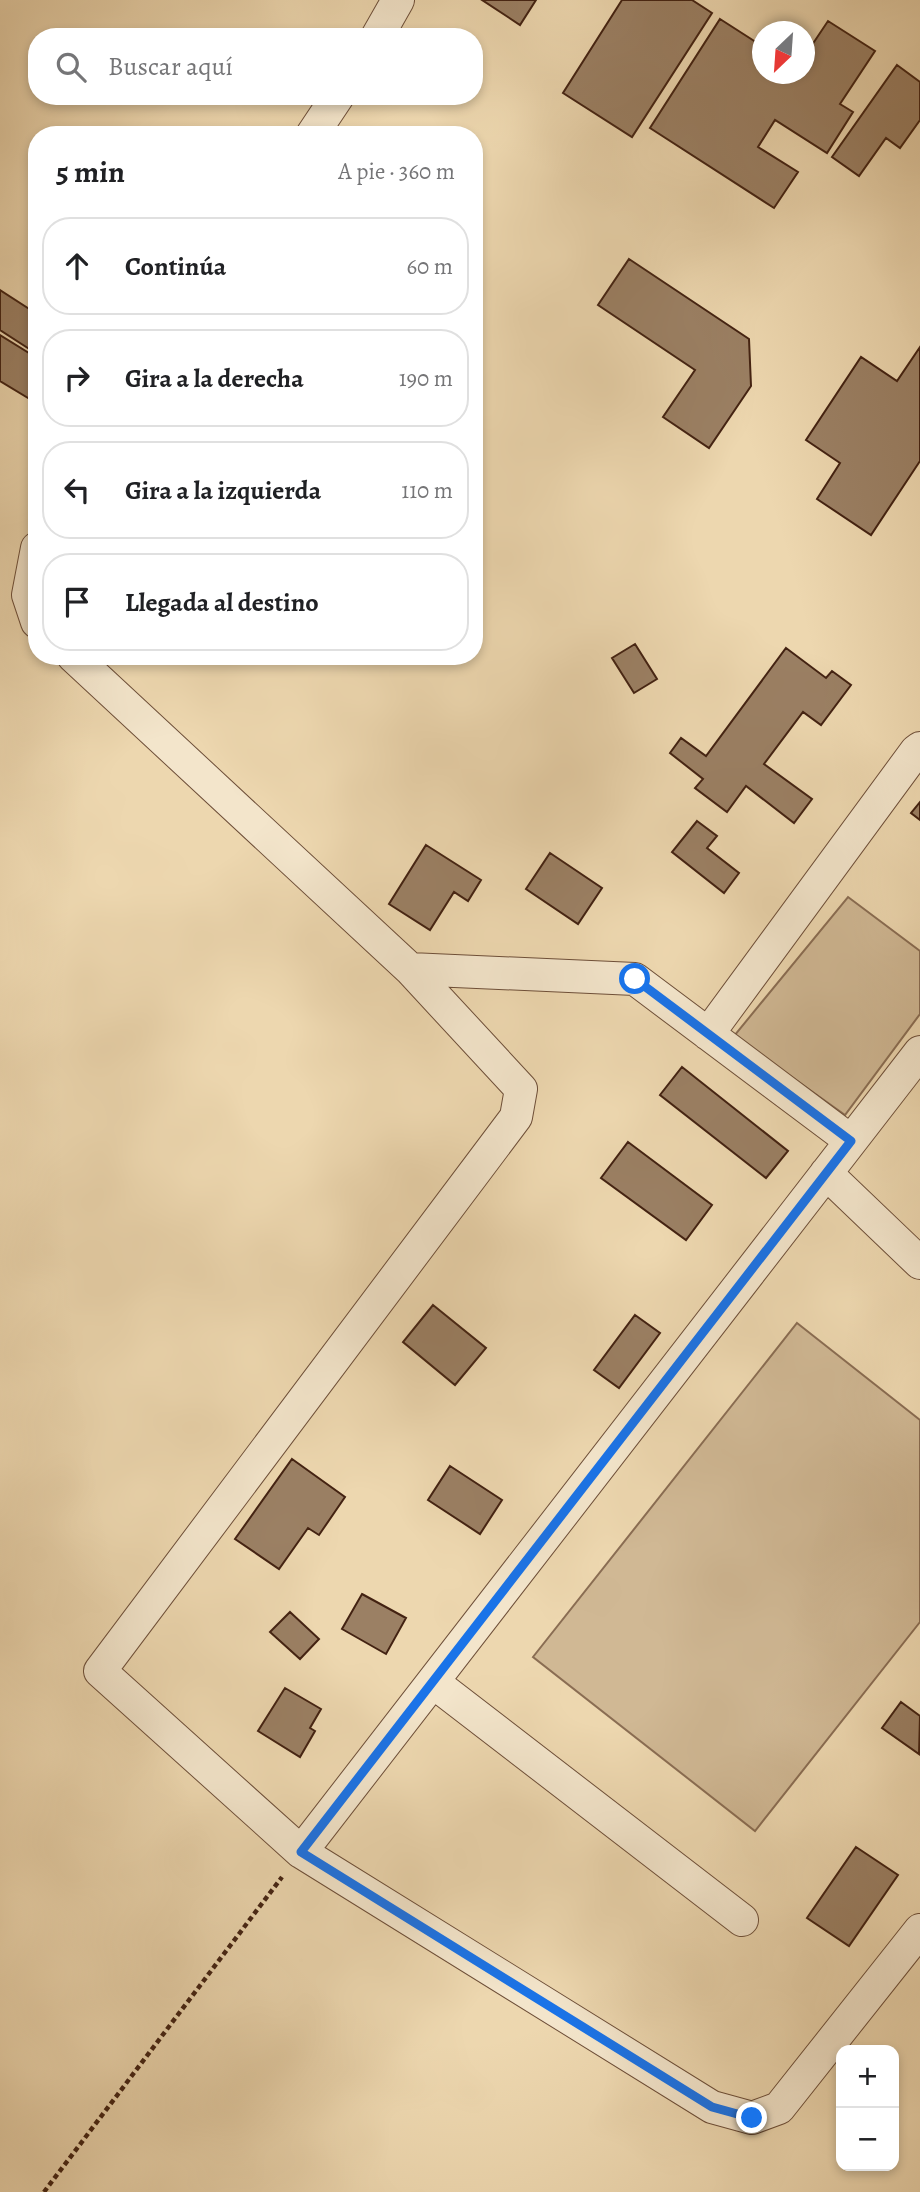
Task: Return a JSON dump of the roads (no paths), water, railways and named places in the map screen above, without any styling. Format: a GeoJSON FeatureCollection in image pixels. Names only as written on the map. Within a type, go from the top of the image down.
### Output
{"type":"FeatureCollection","features":[{"type":"Feature","properties":{"kind":"street"},"geometry":{"type":"LineString","coordinates":[[382,28],[398,0]]}},
{"type":"Feature","properties":{"kind":"street"},"geometry":{"type":"LineString","coordinates":[[318,126],[332,105]]}},
{"type":"Feature","properties":{"kind":"street"},"geometry":{"type":"LineString","coordinates":[[83,665],[410,968],[521,1089],[516,1117],[100,1671],[301,1852],[712,2107],[752,2118],[779,2108],[920,1930]]}},
{"type":"Feature","properties":{"kind":"street"},"geometry":{"type":"LineString","coordinates":[[708,1034],[920,748]]}},
{"type":"Feature","properties":{"kind":"street"},"geometry":{"type":"LineString","coordinates":[[410,968],[635,979],[851,1141]]}},
{"type":"Feature","properties":{"kind":"street"},"geometry":{"type":"LineString","coordinates":[[301,1852],[920,1052]]}},
{"type":"Feature","properties":{"kind":"street"},"geometry":{"type":"LineString","coordinates":[[826,1173],[920,1263]]}},
{"type":"Feature","properties":{"kind":"street"},"geometry":{"type":"LineString","coordinates":[[433,1682],[742,1920]]}}]}
